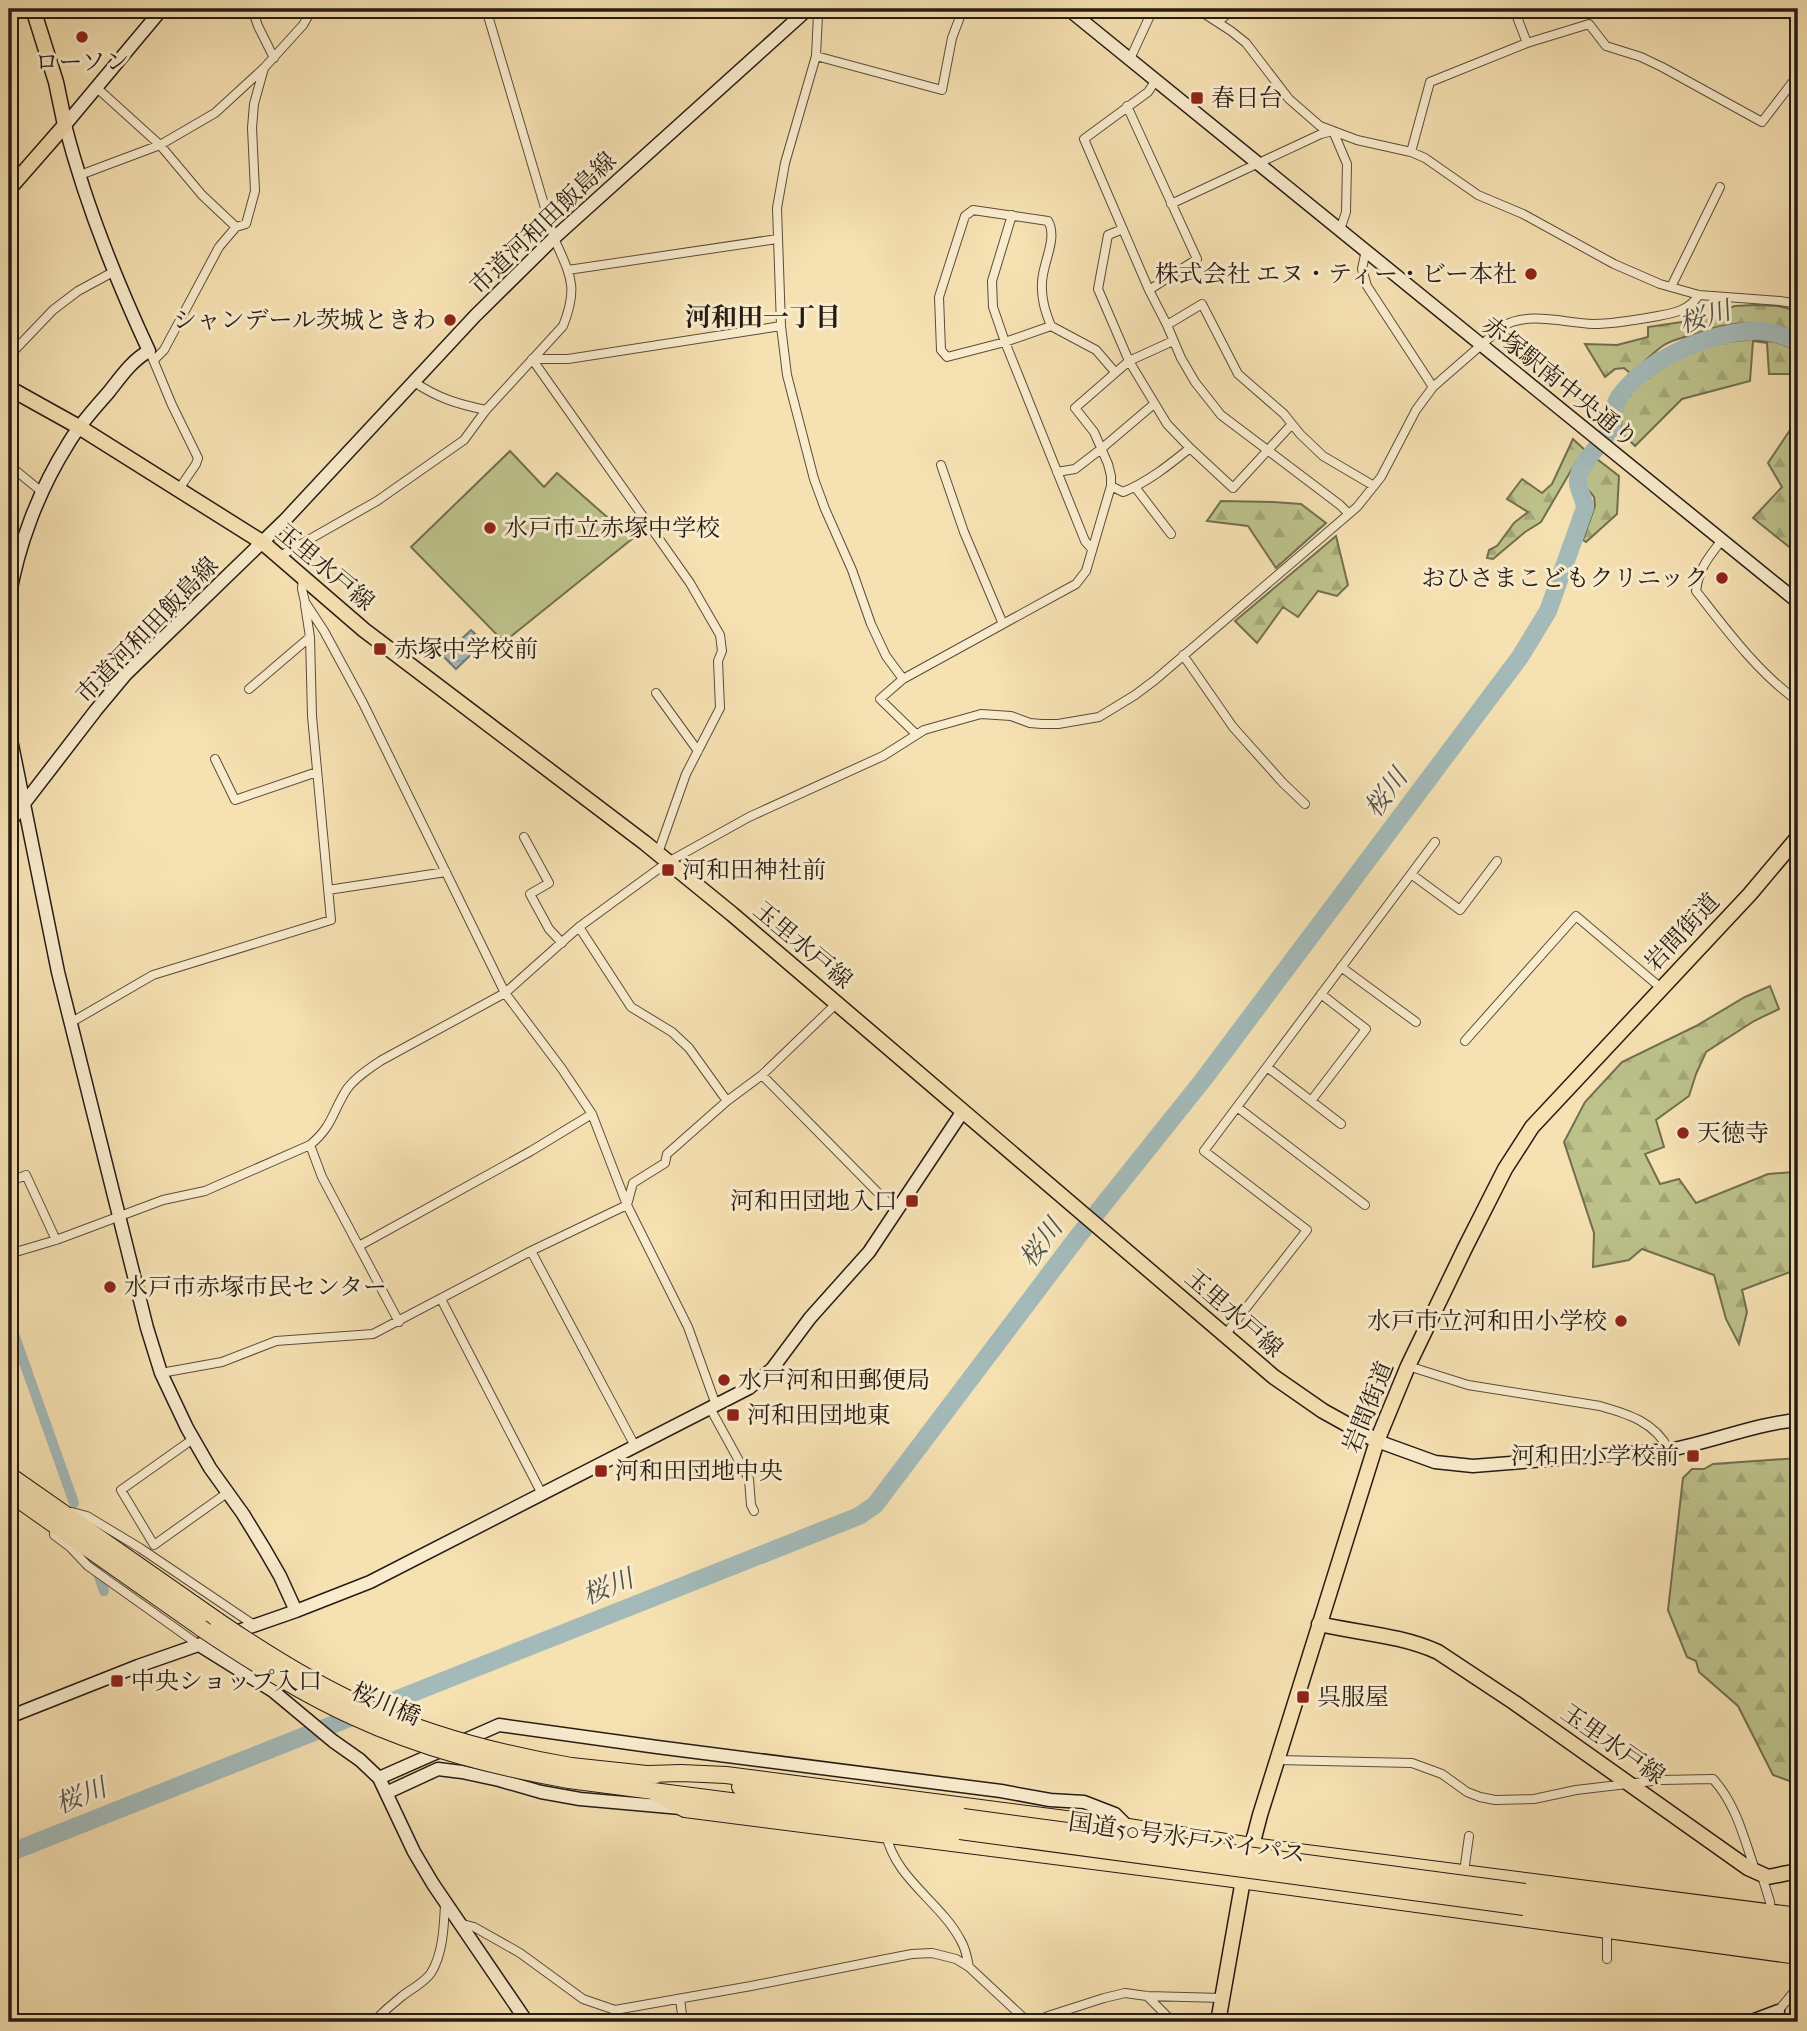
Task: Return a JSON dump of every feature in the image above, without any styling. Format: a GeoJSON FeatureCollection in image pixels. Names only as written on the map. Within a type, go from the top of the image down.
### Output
{"type":"FeatureCollection","features":[{"type":"Feature","properties":{"kind":"highway"},"geometry":{"type":"LineString","coordinates":[[9,1475],[200,1637]]}},
{"type":"Feature","properties":{"kind":"highway"},"geometry":{"type":"LineString","coordinates":[[9,1493],[60,1520]]}},
{"type":"Feature","properties":{"kind":"highway","name":"桜川橋"},"geometry":{"type":"LineString","coordinates":[[60,1520],[316,1682],[388,1716],[570,1773]]}},
{"type":"Feature","properties":{"kind":"highway","name":"桜川橋"},"geometry":{"type":"LineString","coordinates":[[200,1637],[319,1700],[383,1730],[485,1764],[570,1773]]}},
{"type":"Feature","properties":{"kind":"highway","name":"国道50号水戸バイパス"},"geometry":{"type":"LineString","coordinates":[[570,1773],[1524,1899],[1798,1929]]}},
{"type":"Feature","properties":{"kind":"highway"},"geometry":{"type":"LineString","coordinates":[[650,1782],[681,1773],[726,1774],[1252,1846],[1798,1916]]}},
{"type":"Feature","properties":{"kind":"highway"},"geometry":{"type":"LineString","coordinates":[[650,1782],[685,1808],[1243,1880],[1797,1956]]}},
{"type":"Feature","properties":{"kind":"highway","name":"国道50号水戸バイパス"},"geometry":{"type":"LineString","coordinates":[[1524,1899],[1797,1956]]}},
{"type":"Feature","properties":{"kind":"main road"},"geometry":{"type":"LineString","coordinates":[[9,189],[65,125],[56,82],[33,9]]}},
{"type":"Feature","properties":{"kind":"main road","name":"玉里水戸線"},"geometry":{"type":"LineString","coordinates":[[9,388],[79,427],[262,542],[364,630],[663,858],[1295,1393],[1377,1441]]}},
{"type":"Feature","properties":{"kind":"main road","name":"岩間街道"},"geometry":{"type":"LineString","coordinates":[[1218,2022],[1243,1880],[1276,1760],[1377,1441],[1408,1366],[1505,1170],[1522,1142],[1558,1098],[1749,894],[1798,837]]}},
{"type":"Feature","properties":{"kind":"main road","name":"玉里水戸線"},"geometry":{"type":"LineString","coordinates":[[1319,1624],[1404,1641],[1438,1652],[1759,1874]]}},
{"type":"Feature","properties":{"kind":"main road"},"geometry":{"type":"LineString","coordinates":[[1759,1874],[1774,1877],[1798,1871]]}},
{"type":"Feature","properties":{"kind":"street"},"geometry":{"type":"LineString","coordinates":[[162,9],[65,125],[113,272],[198,458],[178,489]]}},
{"type":"Feature","properties":{"kind":"street"},"geometry":{"type":"LineString","coordinates":[[252,9],[274,58]]}},
{"type":"Feature","properties":{"kind":"street"},"geometry":{"type":"LineString","coordinates":[[80,176],[160,145],[215,113],[274,58],[303,25],[312,9]]}},
{"type":"Feature","properties":{"kind":"street"},"geometry":{"type":"LineString","coordinates":[[280,556],[377,501],[464,440],[486,410],[563,326],[572,297],[572,285],[554,238],[486,9]]}},
{"type":"Feature","properties":{"kind":"street"},"geometry":{"type":"LineString","coordinates":[[811,9],[818,15],[816,56],[784,167],[777,208],[781,326],[787,375],[814,479],[871,624],[886,656],[903,679]]}},
{"type":"Feature","properties":{"kind":"street","name":"市道河和田飯島線"},"geometry":{"type":"LineString","coordinates":[[9,823],[126,674],[262,542],[475,316],[554,238],[811,9]]}},
{"type":"Feature","properties":{"kind":"street"},"geometry":{"type":"LineString","coordinates":[[816,56],[942,90],[952,38],[963,9]]}},
{"type":"Feature","properties":{"kind":"street","name":"赤塚駅南中央通り"},"geometry":{"type":"LineString","coordinates":[[1068,9],[1798,602]]}},
{"type":"Feature","properties":{"kind":"street"},"geometry":{"type":"LineString","coordinates":[[1130,59],[1153,9]]}},
{"type":"Feature","properties":{"kind":"street"},"geometry":{"type":"LineString","coordinates":[[1197,9],[1246,43],[1275,83],[1320,126],[1357,140],[1425,158],[1478,195],[1549,227],[1614,264],[1660,284],[1699,295],[1798,304]]}},
{"type":"Feature","properties":{"kind":"street"},"geometry":{"type":"LineString","coordinates":[[1218,22],[1233,9]]}},
{"type":"Feature","properties":{"kind":"street"},"geometry":{"type":"LineString","coordinates":[[1514,9],[1527,43]]}},
{"type":"Feature","properties":{"kind":"street"},"geometry":{"type":"LineString","coordinates":[[1410,152],[1430,82],[1527,43],[1589,24],[1606,46],[1662,67],[1762,122],[1798,75]]}},
{"type":"Feature","properties":{"kind":"street"},"geometry":{"type":"LineString","coordinates":[[9,599],[24,542],[42,492],[68,443],[135,361],[164,350],[219,247],[236,227],[246,225],[255,191],[252,128],[254,104],[264,68]]}},
{"type":"Feature","properties":{"kind":"street"},"geometry":{"type":"LineString","coordinates":[[1157,80],[1148,92],[1084,139],[1149,290],[1173,341],[1208,401],[1221,415],[1349,514]]}},
{"type":"Feature","properties":{"kind":"street"},"geometry":{"type":"LineString","coordinates":[[97,88],[160,145],[202,195],[236,227]]}},
{"type":"Feature","properties":{"kind":"street"},"geometry":{"type":"LineString","coordinates":[[1127,106],[1197,259],[1149,290]]}},
{"type":"Feature","properties":{"kind":"street"},"geometry":{"type":"LineString","coordinates":[[1171,204],[1321,134],[1333,131]]}},
{"type":"Feature","properties":{"kind":"street"},"geometry":{"type":"LineString","coordinates":[[1333,131],[1348,164],[1346,212],[1340,230]]}},
{"type":"Feature","properties":{"kind":"street"},"geometry":{"type":"LineString","coordinates":[[1671,287],[1720,187]]}},
{"type":"Feature","properties":{"kind":"street"},"geometry":{"type":"LineString","coordinates":[[1051,326],[1005,342],[947,357],[941,350],[939,297],[965,216],[973,210],[1048,220],[1053,229],[1042,280],[1042,302],[1051,326],[1096,349],[1115,372]]}},
{"type":"Feature","properties":{"kind":"street"},"geometry":{"type":"LineString","coordinates":[[1012,215],[992,281],[993,307],[1085,541],[1092,549]]}},
{"type":"Feature","properties":{"kind":"street"},"geometry":{"type":"LineString","coordinates":[[1123,229],[1108,235],[1098,289],[1129,361],[1167,424],[1233,488],[1292,424]]}},
{"type":"Feature","properties":{"kind":"street"},"geometry":{"type":"LineString","coordinates":[[568,270],[777,239]]}},
{"type":"Feature","properties":{"kind":"street"},"geometry":{"type":"LineString","coordinates":[[1366,250],[1362,269],[1367,286],[1433,387]]}},
{"type":"Feature","properties":{"kind":"street"},"geometry":{"type":"LineString","coordinates":[[9,356],[53,310],[78,291],[113,272]]}},
{"type":"Feature","properties":{"kind":"street"},"geometry":{"type":"LineString","coordinates":[[9,1254],[56,1240],[163,1200],[205,1191],[310,1145],[323,1135],[349,1086],[365,1072],[505,993],[579,927],[663,858],[883,756],[916,734],[943,723],[981,714],[1011,716],[1042,724],[1099,717],[1135,695],[1349,514],[1381,477],[1416,410],[1433,387],[1503,326],[1518,319],[1529,318],[1595,324],[1622,323],[1686,309],[1699,295]]}},
{"type":"Feature","properties":{"kind":"street"},"geometry":{"type":"LineString","coordinates":[[1167,325],[1202,304],[1238,374],[1284,414],[1323,456],[1374,486]]}},
{"type":"Feature","properties":{"kind":"street"},"geometry":{"type":"LineString","coordinates":[[532,359],[568,359],[781,326]]}},
{"type":"Feature","properties":{"kind":"street"},"geometry":{"type":"LineString","coordinates":[[916,734],[880,699],[903,679],[1076,584],[1086,571],[1111,486],[1111,476],[1094,432],[1074,408],[1129,361],[1173,341]]}},
{"type":"Feature","properties":{"kind":"street"},"geometry":{"type":"LineString","coordinates":[[532,359],[690,583],[720,635],[720,708],[687,774],[663,858]]}},
{"type":"Feature","properties":{"kind":"street"},"geometry":{"type":"LineString","coordinates":[[414,382],[434,395],[456,404],[486,410]]}},
{"type":"Feature","properties":{"kind":"street"},"geometry":{"type":"LineString","coordinates":[[1057,472],[1075,468],[1154,404]]}},
{"type":"Feature","properties":{"kind":"street"},"geometry":{"type":"LineString","coordinates":[[1111,486],[1123,492],[1135,487],[1161,471],[1189,448]]}},
{"type":"Feature","properties":{"kind":"street"},"geometry":{"type":"LineString","coordinates":[[9,465],[42,492]]}},
{"type":"Feature","properties":{"kind":"street"},"geometry":{"type":"LineString","coordinates":[[941,465],[964,532],[1003,624]]}},
{"type":"Feature","properties":{"kind":"street"},"geometry":{"type":"LineString","coordinates":[[1135,487],[1171,534]]}},
{"type":"Feature","properties":{"kind":"street"},"geometry":{"type":"LineString","coordinates":[[1722,540],[1704,563],[1698,575],[1696,591],[1764,672],[1798,701]]}},
{"type":"Feature","properties":{"kind":"street"},"geometry":{"type":"LineString","coordinates":[[70,1023],[153,975],[331,920],[312,716],[310,637],[302,589],[303,576]]}},
{"type":"Feature","properties":{"kind":"street"},"geometry":{"type":"LineString","coordinates":[[304,602],[324,631],[363,703],[505,993],[592,1114],[627,1205],[688,1327],[713,1406],[749,1479],[754,1511]]}},
{"type":"Feature","properties":{"kind":"street"},"geometry":{"type":"LineString","coordinates":[[249,689],[310,637]]}},
{"type":"Feature","properties":{"kind":"street"},"geometry":{"type":"LineString","coordinates":[[1183,655],[1233,727],[1305,804]]}},
{"type":"Feature","properties":{"kind":"street"},"geometry":{"type":"LineString","coordinates":[[656,692],[698,751]]}},
{"type":"Feature","properties":{"kind":"street"},"geometry":{"type":"LineString","coordinates":[[9,730],[70,1023],[147,1328],[161,1373],[193,1439],[280,1576],[296,1611]]}},
{"type":"Feature","properties":{"kind":"street"},"geometry":{"type":"LineString","coordinates":[[215,759],[236,800],[317,772]]}},
{"type":"Feature","properties":{"kind":"street"},"geometry":{"type":"LineString","coordinates":[[9,792],[24,803]]}},
{"type":"Feature","properties":{"kind":"street"},"geometry":{"type":"LineString","coordinates":[[524,837],[549,883],[530,894],[549,929],[562,943]]}},
{"type":"Feature","properties":{"kind":"street"},"geometry":{"type":"LineString","coordinates":[[1225,1335],[1307,1230],[1204,1151],[1435,842]]}},
{"type":"Feature","properties":{"kind":"street"},"geometry":{"type":"LineString","coordinates":[[1411,874],[1460,911],[1497,861]]}},
{"type":"Feature","properties":{"kind":"street"},"geometry":{"type":"LineString","coordinates":[[328,890],[446,872]]}},
{"type":"Feature","properties":{"kind":"street"},"geometry":{"type":"LineString","coordinates":[[1465,1041],[1576,916],[1661,988]]}},
{"type":"Feature","properties":{"kind":"street"},"geometry":{"type":"LineString","coordinates":[[579,927],[631,1007],[672,1032],[689,1048],[727,1101]]}},
{"type":"Feature","properties":{"kind":"street"},"geometry":{"type":"LineString","coordinates":[[1341,967],[1416,1022]]}},
{"type":"Feature","properties":{"kind":"street"},"geometry":{"type":"LineString","coordinates":[[1311,1101],[1366,1029],[1321,994]]}},
{"type":"Feature","properties":{"kind":"street"},"geometry":{"type":"LineString","coordinates":[[161,1373],[222,1362],[276,1341],[373,1334],[531,1251],[627,1205],[633,1183],[665,1163],[667,1154],[762,1074],[837,1003]]}},
{"type":"Feature","properties":{"kind":"street"},"geometry":{"type":"LineString","coordinates":[[1267,1067],[1341,1124]]}},
{"type":"Feature","properties":{"kind":"street"},"geometry":{"type":"LineString","coordinates":[[762,1074],[896,1211]]}},
{"type":"Feature","properties":{"kind":"street"},"geometry":{"type":"LineString","coordinates":[[1237,1107],[1365,1205]]}},
{"type":"Feature","properties":{"kind":"street"},"geometry":{"type":"LineString","coordinates":[[9,1717],[138,1666],[200,1637],[254,1625],[370,1582],[757,1382],[772,1369],[810,1318],[869,1252],[963,1111]]}},
{"type":"Feature","properties":{"kind":"street"},"geometry":{"type":"LineString","coordinates":[[359,1246],[531,1151],[592,1114]]}},
{"type":"Feature","properties":{"kind":"street"},"geometry":{"type":"LineString","coordinates":[[310,1145],[322,1177],[399,1322]]}},
{"type":"Feature","properties":{"kind":"street"},"geometry":{"type":"LineString","coordinates":[[9,1182],[26,1175],[56,1240]]}},
{"type":"Feature","properties":{"kind":"street"},"geometry":{"type":"LineString","coordinates":[[531,1251],[635,1446]]}},
{"type":"Feature","properties":{"kind":"street"},"geometry":{"type":"LineString","coordinates":[[441,1299],[542,1494]]}},
{"type":"Feature","properties":{"kind":"street"},"geometry":{"type":"LineString","coordinates":[[1408,1366],[1468,1385],[1618,1411],[1651,1427],[1662,1437],[1669,1450]]}},
{"type":"Feature","properties":{"kind":"street"},"geometry":{"type":"LineString","coordinates":[[1377,1441],[1435,1462],[1473,1466],[1669,1450],[1761,1425],[1798,1420]]}},
{"type":"Feature","properties":{"kind":"street"},"geometry":{"type":"LineString","coordinates":[[193,1439],[121,1490],[153,1545],[227,1493]]}},
{"type":"Feature","properties":{"kind":"street"},"geometry":{"type":"LineString","coordinates":[[60,1520],[72,1512],[87,1516],[254,1625]]}},
{"type":"Feature","properties":{"kind":"street"},"geometry":{"type":"LineString","coordinates":[[200,1637],[360,1760],[379,1778],[414,1852],[458,1923],[527,2022]]}},
{"type":"Feature","properties":{"kind":"street"},"geometry":{"type":"LineString","coordinates":[[379,1778],[499,1725],[1001,1791],[1050,1800],[1084,1802],[1115,1814],[1128,1827]]}},
{"type":"Feature","properties":{"kind":"street"},"geometry":{"type":"LineString","coordinates":[[1276,1760],[1412,1763],[1442,1774],[1467,1792],[1495,1800],[1534,1799],[1576,1790],[1661,1780],[1713,1779],[1724,1791],[1732,1807],[1770,1902],[1771,1912]]}},
{"type":"Feature","properties":{"kind":"street"},"geometry":{"type":"LineString","coordinates":[[386,1793],[438,1769],[580,1799],[685,1808]]}},
{"type":"Feature","properties":{"kind":"street"},"geometry":{"type":"LineString","coordinates":[[886,1834],[889,1849],[916,1888],[958,1934],[969,1967]]}},
{"type":"Feature","properties":{"kind":"street"},"geometry":{"type":"LineString","coordinates":[[1464,1872],[1469,1836]]}},
{"type":"Feature","properties":{"kind":"street"},"geometry":{"type":"LineString","coordinates":[[373,2022],[432,1972],[444,1929],[445,1903]]}},
{"type":"Feature","properties":{"kind":"street"},"geometry":{"type":"LineString","coordinates":[[458,1923],[474,1927],[520,1954],[583,1999],[615,2010],[912,1954],[932,1953],[956,1959],[969,1967],[1028,2022]]}},
{"type":"Feature","properties":{"kind":"street"},"geometry":{"type":"LineString","coordinates":[[1607,1930],[1607,1959]]}},
{"type":"Feature","properties":{"kind":"street"},"geometry":{"type":"LineString","coordinates":[[1749,2022],[1779,2017],[1798,1987]]}},
{"type":"Feature","properties":{"kind":"street"},"geometry":{"type":"LineString","coordinates":[[1036,2022],[1125,1993],[1222,1998]]}},
{"type":"Feature","properties":{"kind":"street"},"geometry":{"type":"LineString","coordinates":[[1147,1996],[1173,2022]]}},
{"type":"Feature","properties":{"kind":"street"},"geometry":{"type":"LineString","coordinates":[[680,1999],[683,2022]]}},
{"type":"Feature","properties":{"kind":"green space"},"geometry":{"type":"Polygon","coordinates":[[[1735,306],[1778,306],[1798,311],[1798,332],[1749,323],[1725,325],[1664,345],[1631,374],[1624,368],[1615,369],[1605,377],[1585,344],[1617,345],[1648,337],[1648,327],[1688,321],[1735,306]]]}},
{"type":"Feature","properties":{"kind":"green space"},"geometry":{"type":"Polygon","coordinates":[[[1752,339],[1775,342],[1798,350],[1798,374],[1769,374],[1767,343],[1753,341],[1750,381],[1682,399],[1635,446],[1620,431],[1624,404],[1651,375],[1703,347],[1752,339]]]}},
{"type":"Feature","properties":{"kind":"green space"},"geometry":{"type":"Polygon","coordinates":[[[1798,381],[1798,554],[1753,518],[1782,487],[1768,463],[1790,430],[1798,381]]]}},
{"type":"Feature","properties":{"kind":"green space"},"geometry":{"type":"Polygon","coordinates":[[[1573,439],[1586,451],[1576,462],[1541,522],[1493,559],[1487,558],[1489,550],[1497,546],[1514,523],[1528,512],[1507,499],[1522,479],[1542,493],[1552,484],[1573,439]]]}},
{"type":"Feature","properties":{"kind":"green space"},"geometry":{"type":"Polygon","coordinates":[[[510,451],[544,487],[557,473],[632,539],[504,642],[411,547],[510,451]]]}},
{"type":"Feature","properties":{"kind":"green space"},"geometry":{"type":"Polygon","coordinates":[[[1597,459],[1619,476],[1617,514],[1586,542],[1583,540],[1595,506],[1594,497],[1583,483],[1583,477],[1597,459]]]}},
{"type":"Feature","properties":{"kind":"green space"},"geometry":{"type":"Polygon","coordinates":[[[1221,501],[1301,504],[1326,523],[1276,568],[1248,526],[1207,521],[1221,501]]]}},
{"type":"Feature","properties":{"kind":"green space"},"geometry":{"type":"Polygon","coordinates":[[[1336,536],[1348,585],[1337,596],[1318,591],[1298,617],[1283,607],[1257,643],[1235,621],[1336,536]]]}},
{"type":"Feature","properties":{"kind":"green space"},"geometry":{"type":"Polygon","coordinates":[[[1770,986],[1779,1009],[1754,1021],[1706,1052],[1689,1096],[1656,1120],[1664,1147],[1645,1154],[1660,1184],[1679,1179],[1696,1203],[1768,1174],[1793,1172],[1798,1185],[1798,1269],[1742,1290],[1747,1312],[1739,1344],[1726,1319],[1714,1275],[1642,1249],[1629,1260],[1593,1267],[1594,1233],[1564,1142],[1585,1102],[1622,1062],[1770,986]]]}},
{"type":"Feature","properties":{"kind":"green space"},"geometry":{"type":"Polygon","coordinates":[[[1798,1458],[1798,1784],[1773,1775],[1738,1706],[1699,1672],[1696,1661],[1687,1657],[1668,1610],[1683,1478],[1692,1469],[1704,1469],[1713,1464],[1798,1458]]]}},
{"type":"Feature","properties":{"kind":"water"},"geometry":{"type":"Polygon","coordinates":[[[471,630],[484,642],[456,669],[443,656],[471,630]]]}},
{"type":"Feature","properties":{"kind":"waterway","name":"桜川"},"geometry":{"type":"LineString","coordinates":[[9,1853],[859,1516],[875,1505],[1079,1235],[1203,1080],[1520,657],[1548,611],[1585,508],[1578,483],[1581,469],[1611,428],[1619,397],[1630,384],[1660,361],[1715,337],[1763,331],[1798,341]]}},
{"type":"Feature","properties":{"kind":"waterway"},"geometry":{"type":"LineString","coordinates":[[9,1320],[74,1503]]}},
{"type":"Feature","properties":{"kind":"waterway"},"geometry":{"type":"LineString","coordinates":[[96,1568],[104,1591]]}},
{"type":"Feature","properties":{"kind":"place","name":"ローソン"},"geometry":{"type":"Point","coordinates":[82,37]}},
{"type":"Feature","properties":{"kind":"place","name":"春日台"},"geometry":{"type":"Point","coordinates":[1197,98]}},
{"type":"Feature","properties":{"kind":"place","name":"株式会社 エヌ・ティー・ビー本社"},"geometry":{"type":"Point","coordinates":[1531,274]}},
{"type":"Feature","properties":{"kind":"place","name":"シャンデール茨城ときわ"},"geometry":{"type":"Point","coordinates":[450,320]}},
{"type":"Feature","properties":{"kind":"place","name":"水戸市立赤塚中学校"},"geometry":{"type":"Point","coordinates":[490,528]}},
{"type":"Feature","properties":{"kind":"place","name":"おひさまこどもクリニック"},"geometry":{"type":"Point","coordinates":[1722,578]}},
{"type":"Feature","properties":{"kind":"place","name":"赤塚中学校前"},"geometry":{"type":"Point","coordinates":[380,649]}},
{"type":"Feature","properties":{"kind":"place","name":"河和田神社前"},"geometry":{"type":"Point","coordinates":[668,870]}},
{"type":"Feature","properties":{"kind":"place","name":"天徳寺"},"geometry":{"type":"Point","coordinates":[1683,1133]}},
{"type":"Feature","properties":{"kind":"place","name":"河和田団地入口"},"geometry":{"type":"Point","coordinates":[912,1201]}},
{"type":"Feature","properties":{"kind":"place","name":"水戸市赤塚市民センター"},"geometry":{"type":"Point","coordinates":[110,1287]}},
{"type":"Feature","properties":{"kind":"place","name":"水戸市立河和田小学校"},"geometry":{"type":"Point","coordinates":[1621,1321]}},
{"type":"Feature","properties":{"kind":"place","name":"水戸河和田郵便局"},"geometry":{"type":"Point","coordinates":[724,1380]}},
{"type":"Feature","properties":{"kind":"place","name":"河和田団地東"},"geometry":{"type":"Point","coordinates":[733,1415]}},
{"type":"Feature","properties":{"kind":"place","name":"河和田小学校前"},"geometry":{"type":"Point","coordinates":[1693,1456]}},
{"type":"Feature","properties":{"kind":"place","name":"河和田団地中央"},"geometry":{"type":"Point","coordinates":[601,1471]}},
{"type":"Feature","properties":{"kind":"place","name":"中央ショップ入口"},"geometry":{"type":"Point","coordinates":[117,1681]}},
{"type":"Feature","properties":{"kind":"place","name":"呉服屋"},"geometry":{"type":"Point","coordinates":[1303,1697]}},
{"type":"Feature","properties":{"kind":"district","name":"河和田一丁目"},"geometry":{"type":"Point","coordinates":[763,317]}}]}
